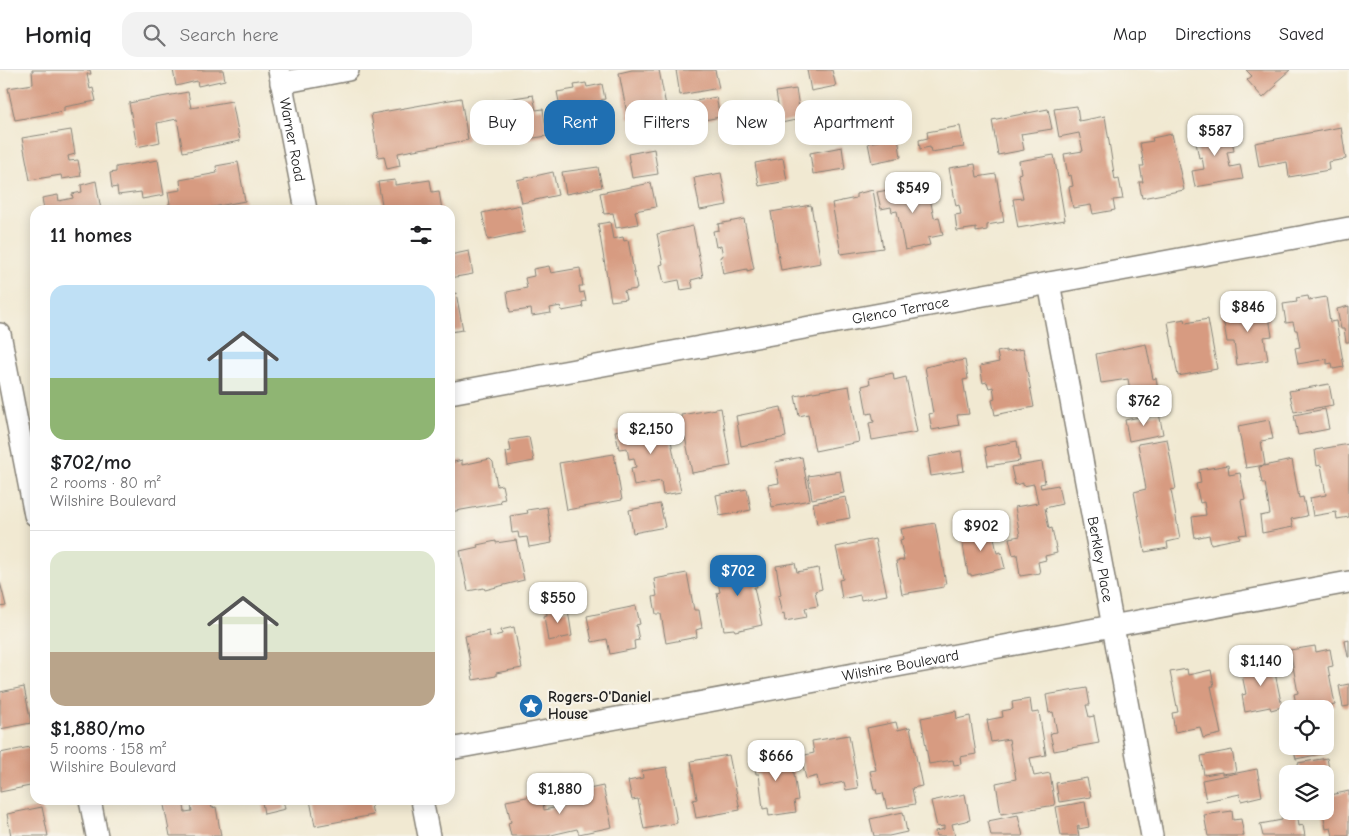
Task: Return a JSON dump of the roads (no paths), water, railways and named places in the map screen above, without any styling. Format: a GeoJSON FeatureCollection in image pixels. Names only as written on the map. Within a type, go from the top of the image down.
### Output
{"type":"FeatureCollection","features":[{"type":"Feature","properties":{"kind":"street"},"geometry":{"type":"LineString","coordinates":[[280,76],[348,70]]}},
{"type":"Feature","properties":{"kind":"street","name":"Warner Road"},"geometry":{"type":"LineString","coordinates":[[280,76],[305,205]]}},
{"type":"Feature","properties":{"kind":"street","name":"Glenco Terrace"},"geometry":{"type":"LineString","coordinates":[[455,392],[1349,228]]}},
{"type":"Feature","properties":{"kind":"street","name":"Berkley Place"},"geometry":{"type":"LineString","coordinates":[[1049,283],[1152,836]]}},
{"type":"Feature","properties":{"kind":"street"},"geometry":{"type":"LineString","coordinates":[[0,334],[30,465]]}},
{"type":"Feature","properties":{"kind":"street","name":"Wilshire Boulevard"},"geometry":{"type":"LineString","coordinates":[[455,748],[1349,582]]}},
{"type":"Feature","properties":{"kind":"street"},"geometry":{"type":"LineString","coordinates":[[91,805],[97,836]]}},
{"type":"Feature","properties":{"kind":"street"},"geometry":{"type":"LineString","coordinates":[[423,805],[429,836]]}},
{"type":"Feature","properties":{"kind":"place","name":"Rogers-O'Daniel House"},"geometry":{"type":"Point","coordinates":[531,706]}}]}
